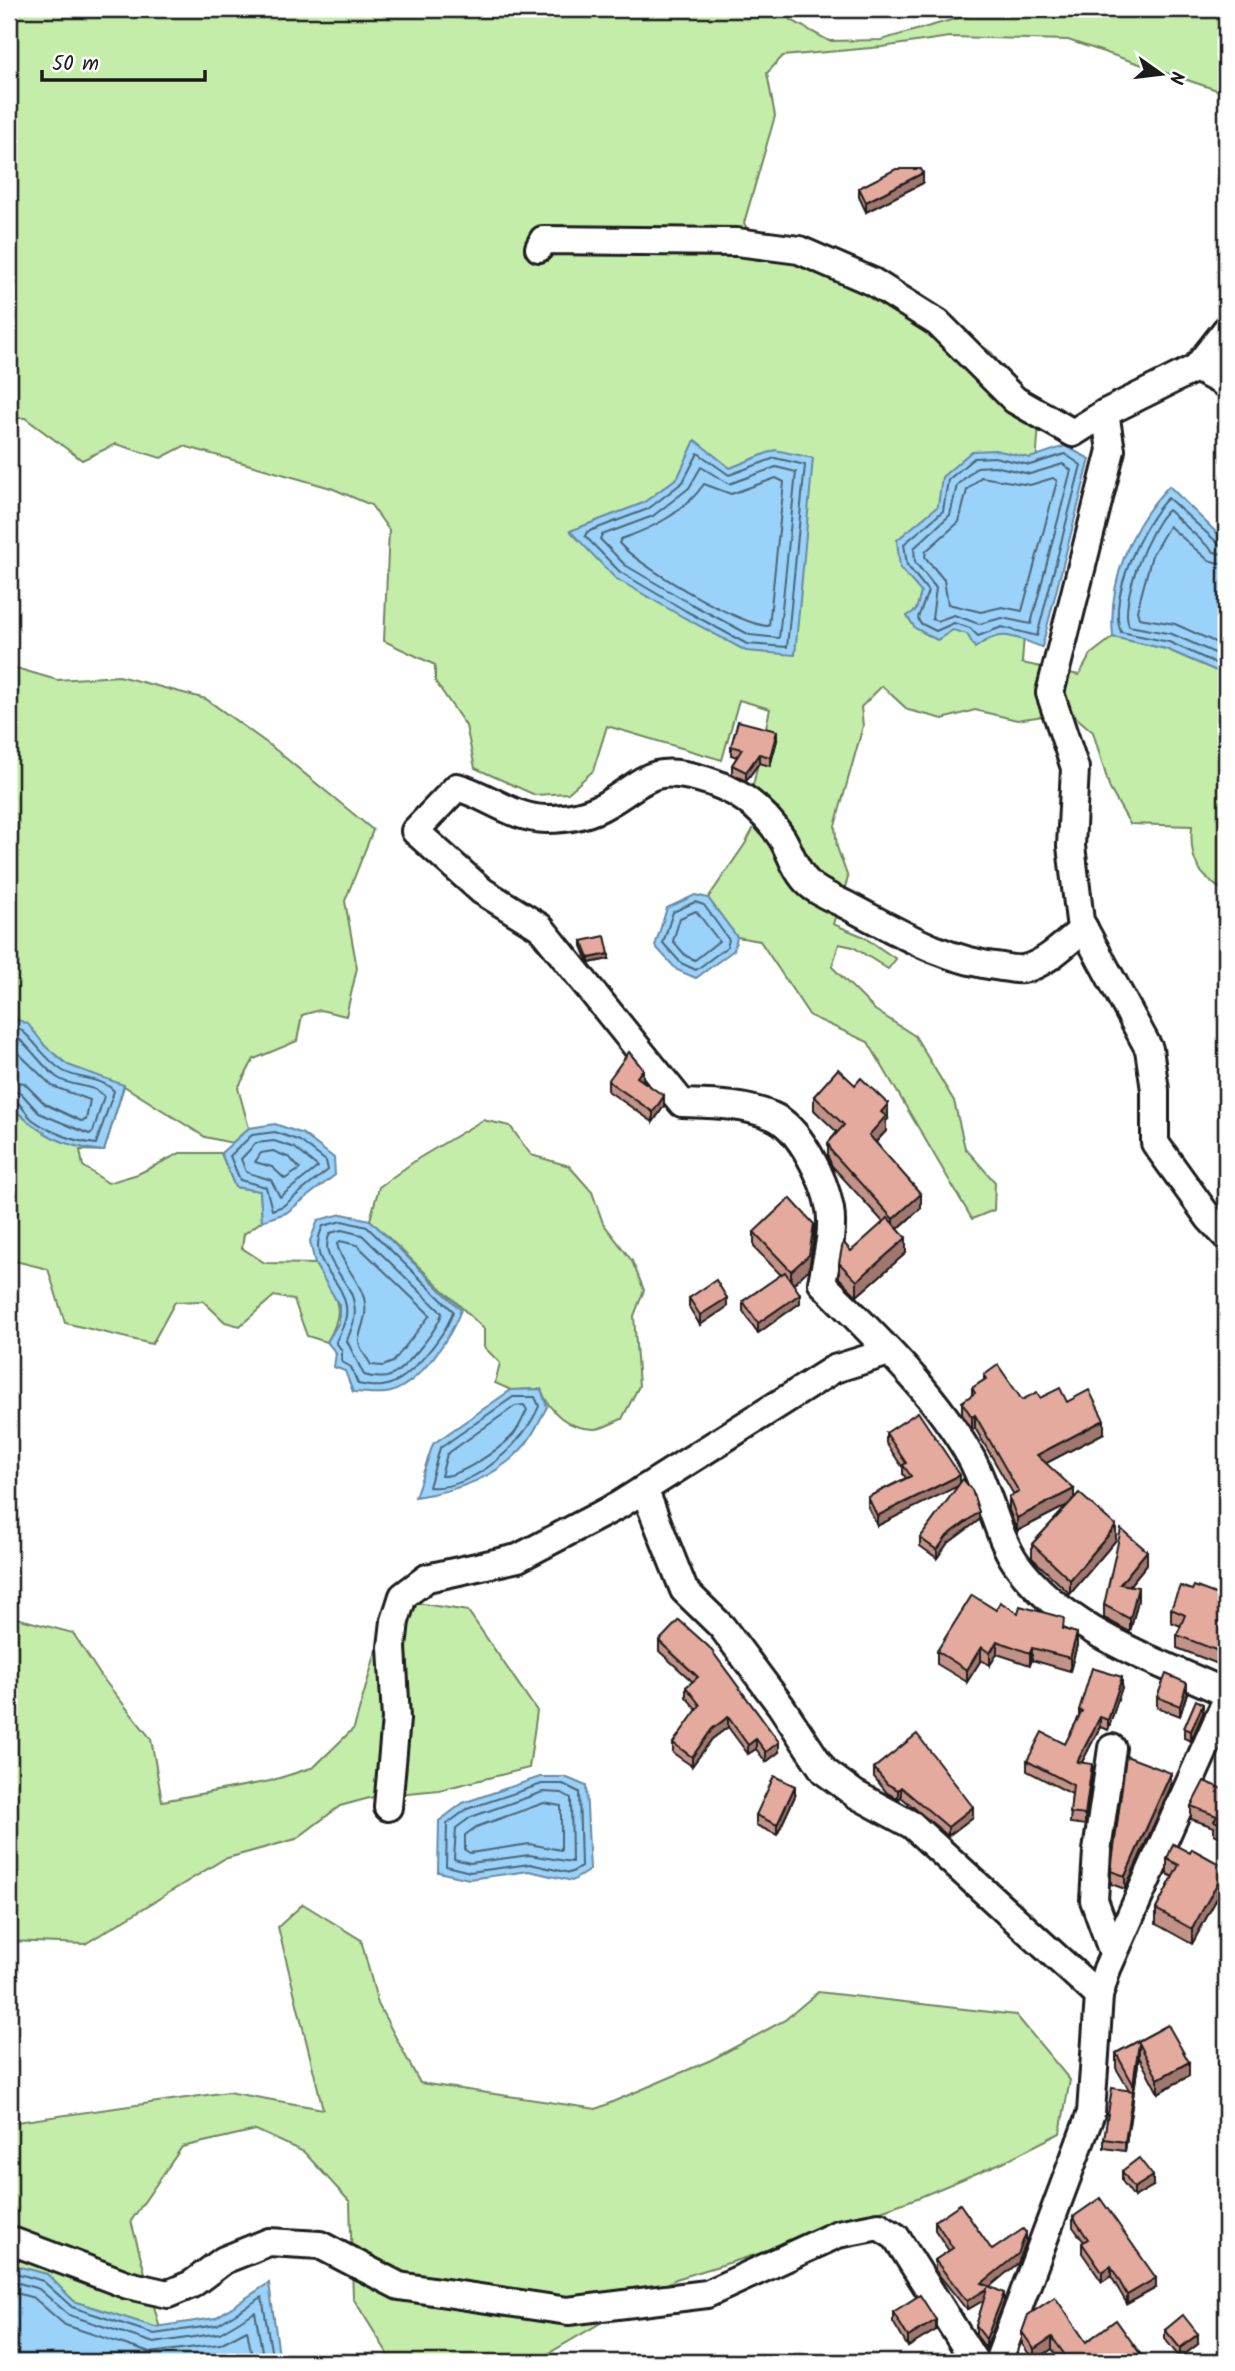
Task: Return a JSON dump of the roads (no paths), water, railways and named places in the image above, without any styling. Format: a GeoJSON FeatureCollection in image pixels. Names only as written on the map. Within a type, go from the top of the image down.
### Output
{"type":"FeatureCollection","features":[{"type":"Feature","properties":{"kind":"street"},"geometry":{"type":"LineString","coordinates":[[539,248],[544,240],[737,242],[799,250],[873,282],[938,323],[1015,400],[1073,433],[1105,413],[1196,368],[1226,330]]}},
{"type":"Feature","properties":{"kind":"street"},"geometry":{"type":"LineString","coordinates":[[1196,368],[1226,384]]}},
{"type":"Feature","properties":{"kind":"street"},"geometry":{"type":"LineString","coordinates":[[1105,413],[1111,450],[1050,693],[1075,768],[1071,846],[1080,921],[1149,1049],[1154,1090],[1155,1143],[1209,1218],[1226,1236]]}},
{"type":"Feature","properties":{"kind":"street"},"geometry":{"type":"LineString","coordinates":[[1084,928],[1049,956],[1023,970],[974,964],[922,946],[903,933],[810,885],[797,869],[782,838],[752,802],[733,790],[698,778],[670,773],[648,776],[606,805],[578,816],[544,820],[519,815],[471,791],[457,787],[415,831],[482,891],[540,927],[682,1102],[738,1106],[775,1116],[796,1136],[811,1157],[830,1209],[831,1237],[822,1283],[945,1414],[972,1459],[1016,1562],[1047,1595],[1092,1632],[1226,1693]]}},
{"type":"Feature","properties":{"kind":"street"},"geometry":{"type":"LineString","coordinates":[[388,1807],[397,1718],[392,1647],[395,1621],[403,1596],[427,1578],[517,1558],[644,1489],[834,1369],[889,1352]]}},
{"type":"Feature","properties":{"kind":"street"},"geometry":{"type":"LineString","coordinates":[[644,1489],[684,1590],[722,1628],[781,1706],[824,1772],[855,1794],[912,1825],[1098,1996]]}},
{"type":"Feature","properties":{"kind":"street"},"geometry":{"type":"LineString","coordinates":[[998,2362],[1091,2113],[1098,1996],[1113,1953],[1226,1701]]}},
{"type":"Feature","properties":{"kind":"street"},"geometry":{"type":"LineString","coordinates":[[1112,1748],[1097,1851],[1094,1900],[1113,1953]]}},
{"type":"Feature","properties":{"kind":"street"},"geometry":{"type":"LineString","coordinates":[[9,2240],[128,2285],[168,2294],[192,2284],[224,2260],[269,2242],[320,2245],[399,2286],[568,2311],[707,2294],[838,2234],[879,2225],[896,2236],[975,2362]]}},
{"type":"Feature","properties":{"kind":"water"},"geometry":{"type":"Polygon","coordinates":[[[695,440],[730,468],[775,450],[813,458],[795,655],[746,651],[683,617],[615,578],[570,531],[643,503],[678,477],[695,440]]]}},
{"type":"Feature","properties":{"kind":"water"},"geometry":{"type":"Polygon","coordinates":[[[1065,446],[1090,459],[1042,647],[1015,637],[1000,636],[975,648],[967,634],[953,630],[937,640],[915,628],[907,616],[916,610],[921,592],[900,568],[897,540],[938,506],[942,477],[972,451],[995,450],[1030,458],[1065,446]]]}},
{"type":"Feature","properties":{"kind":"water"},"geometry":{"type":"Polygon","coordinates":[[[1169,486],[1226,542],[1226,675],[1166,649],[1113,637],[1114,596],[1124,556],[1143,519],[1169,486]]]}},
{"type":"Feature","properties":{"kind":"water"},"geometry":{"type":"Polygon","coordinates":[[[695,895],[708,898],[737,937],[734,950],[696,978],[677,970],[655,946],[667,908],[695,895]]]}},
{"type":"Feature","properties":{"kind":"water"},"geometry":{"type":"Polygon","coordinates":[[[9,1016],[28,1024],[46,1047],[68,1065],[124,1085],[104,1151],[76,1146],[51,1137],[29,1122],[9,1103],[9,1016]]]}},
{"type":"Feature","properties":{"kind":"water"},"geometry":{"type":"Polygon","coordinates":[[[275,1124],[303,1134],[334,1158],[335,1175],[286,1213],[262,1221],[260,1191],[235,1187],[221,1153],[249,1128],[275,1124]]]}},
{"type":"Feature","properties":{"kind":"water"},"geometry":{"type":"Polygon","coordinates":[[[342,1214],[370,1220],[461,1310],[450,1333],[424,1369],[402,1387],[391,1392],[353,1392],[345,1371],[334,1367],[336,1353],[327,1342],[339,1322],[339,1305],[315,1264],[310,1241],[318,1220],[342,1214]]]}},
{"type":"Feature","properties":{"kind":"water"},"geometry":{"type":"Polygon","coordinates":[[[541,1389],[547,1407],[528,1441],[514,1456],[489,1474],[461,1487],[415,1497],[433,1444],[511,1390],[541,1389]]]}},
{"type":"Feature","properties":{"kind":"water"},"geometry":{"type":"Polygon","coordinates":[[[540,1777],[565,1777],[586,1786],[590,1870],[572,1881],[529,1871],[469,1879],[438,1872],[439,1821],[463,1803],[540,1777]]]}},
{"type":"Feature","properties":{"kind":"water"},"geometry":{"type":"Polygon","coordinates":[[[9,2264],[47,2274],[74,2301],[155,2327],[215,2318],[269,2283],[280,2362],[9,2362],[9,2264]]]}}]}
